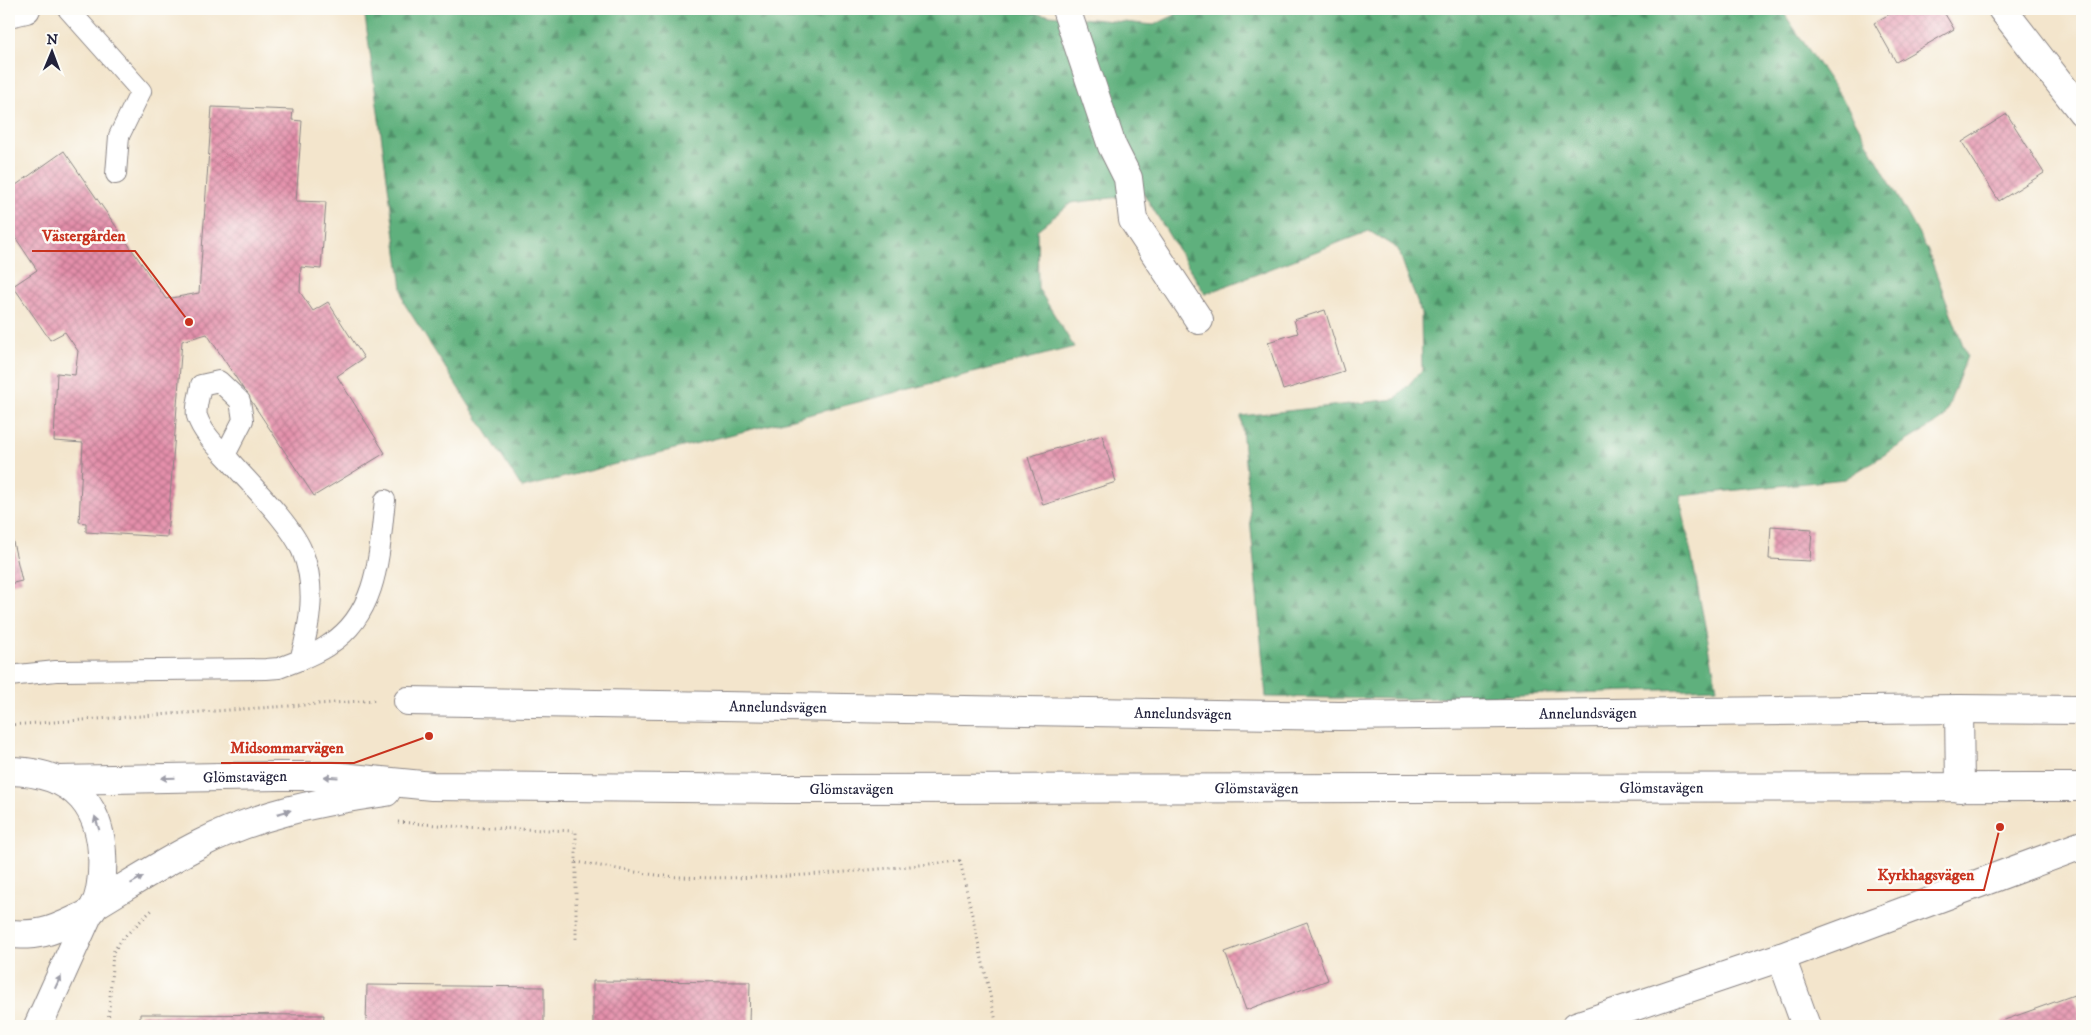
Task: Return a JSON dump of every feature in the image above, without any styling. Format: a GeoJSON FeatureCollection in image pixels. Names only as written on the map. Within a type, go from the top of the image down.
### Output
{"type":"FeatureCollection","features":[{"type":"Feature","properties":{"kind":"street"},"geometry":{"type":"LineString","coordinates":[[9,13],[26,9]]}},
{"type":"Feature","properties":{"kind":"street"},"geometry":{"type":"LineString","coordinates":[[1066,9],[1112,146],[1128,178],[1133,220],[1199,320]]}},
{"type":"Feature","properties":{"kind":"street"},"geometry":{"type":"LineString","coordinates":[[2002,9],[2082,112]]}},
{"type":"Feature","properties":{"kind":"street","name":"Annelundsvägen"},"geometry":{"type":"LineString","coordinates":[[408,701],[1339,716],[1959,709],[2082,710]]}},
{"type":"Feature","properties":{"kind":"street"},"geometry":{"type":"LineString","coordinates":[[1959,709],[1960,788]]}},
{"type":"Feature","properties":{"kind":"street","name":"Glömstavägen"},"geometry":{"type":"LineString","coordinates":[[9,771],[28,771],[57,780],[82,797],[94,814],[100,832],[103,854],[101,886],[92,909]]}},
{"type":"Feature","properties":{"kind":"street","name":"Glömstavägen"},"geometry":{"type":"LineString","coordinates":[[57,780],[314,776],[432,786],[789,790],[2082,787]]}},
{"type":"Feature","properties":{"kind":"street","name":"Glömstavägen"},"geometry":{"type":"LineString","coordinates":[[9,934],[25,935],[52,931],[200,844],[256,820],[340,798],[432,786]]}},
{"type":"Feature","properties":{"kind":"street"},"geometry":{"type":"LineString","coordinates":[[1589,1024],[1782,957],[2082,845]]}},
{"type":"Feature","properties":{"kind":"street"},"geometry":{"type":"LineString","coordinates":[[38,1026],[92,909]]}},
{"type":"Feature","properties":{"kind":"street"},"geometry":{"type":"LineString","coordinates":[[1782,957],[1806,1026]]}},
{"type":"Feature","properties":{"kind":"lane"},"geometry":{"type":"LineString","coordinates":[[68,9],[141,91],[119,136],[116,174]]}},
{"type":"Feature","properties":{"kind":"lane"},"geometry":{"type":"LineString","coordinates":[[225,455],[288,528],[302,552],[308,569],[311,610],[308,633],[300,660]]}},
{"type":"Feature","properties":{"kind":"lane"},"geometry":{"type":"LineString","coordinates":[[9,676],[56,671],[266,669],[279,668],[300,660],[331,644],[345,632],[364,608],[376,575],[385,500]]}},
{"type":"Feature","properties":{"kind":"path"},"geometry":{"type":"LineString","coordinates":[[9,726],[367,700],[408,701]]}},
{"type":"Feature","properties":{"kind":"path"},"geometry":{"type":"LineString","coordinates":[[389,821],[462,827],[576,831],[576,942]]}},
{"type":"Feature","properties":{"kind":"path"},"geometry":{"type":"LineString","coordinates":[[576,862],[680,877],[731,877],[843,872],[960,861],[997,1026]]}},
{"type":"Feature","properties":{"kind":"path"},"geometry":{"type":"LineString","coordinates":[[108,1026],[113,952],[123,938],[157,905]]}},
{"type":"Feature","properties":{"kind":"green space"},"geometry":{"type":"Polygon","coordinates":[[[364,9],[966,9],[1019,12],[1154,25],[1175,15],[1179,9],[1781,9],[1847,106],[1927,249],[1967,356],[1944,418],[1845,479],[1680,496],[1717,688],[1407,699],[1266,697],[1241,416],[1395,399],[1422,370],[1421,313],[1398,249],[1369,231],[1205,294],[1144,194],[1071,203],[1037,230],[1038,288],[1074,347],[522,488],[404,303],[364,9]]]}},
{"type":"Feature","properties":{"kind":"building"},"geometry":{"type":"Polygon","coordinates":[[[1898,9],[1942,9],[1954,29],[1896,62],[1874,23],[1898,9]]]}},
{"type":"Feature","properties":{"kind":"building"},"geometry":{"type":"Polygon","coordinates":[[[212,107],[293,110],[292,120],[302,121],[296,201],[326,202],[321,269],[301,267],[300,292],[313,311],[328,302],[364,358],[337,376],[385,453],[314,496],[207,334],[182,341],[167,537],[86,532],[86,523],[79,522],[83,443],[54,441],[57,373],[75,375],[78,351],[65,332],[50,340],[13,286],[37,270],[9,228],[9,190],[64,151],[166,299],[199,293],[212,107]]]}},
{"type":"Feature","properties":{"kind":"building"},"geometry":{"type":"Polygon","coordinates":[[[2007,114],[2044,173],[1999,201],[1962,142],[2007,114]]]}},
{"type":"Feature","properties":{"kind":"building"},"geometry":{"type":"Polygon","coordinates":[[[1325,310],[1344,371],[1283,390],[1268,342],[1298,333],[1294,320],[1325,310]]]}},
{"type":"Feature","properties":{"kind":"building"},"geometry":{"type":"Polygon","coordinates":[[[1102,435],[1116,482],[1043,505],[1028,457],[1102,435]]]}},
{"type":"Feature","properties":{"kind":"building"},"geometry":{"type":"Polygon","coordinates":[[[9,525],[22,581],[9,584],[9,525]]]}},
{"type":"Feature","properties":{"kind":"building"},"geometry":{"type":"Polygon","coordinates":[[[1771,526],[1812,529],[1810,561],[1769,559],[1771,526]]]}},
{"type":"Feature","properties":{"kind":"building"},"geometry":{"type":"Polygon","coordinates":[[[1307,922],[1328,980],[1246,1010],[1225,952],[1307,922]]]}},
{"type":"Feature","properties":{"kind":"building"},"geometry":{"type":"Polygon","coordinates":[[[593,981],[750,982],[749,1026],[593,1026],[593,981]]]}},
{"type":"Feature","properties":{"kind":"building"},"geometry":{"type":"Polygon","coordinates":[[[367,985],[544,987],[544,1026],[366,1026],[367,985]]]}},
{"type":"Feature","properties":{"kind":"building"},"geometry":{"type":"Polygon","coordinates":[[[2074,995],[2082,1019],[2082,1026],[2003,1026],[2002,1021],[2074,995]]]}},
{"type":"Feature","properties":{"kind":"building"},"geometry":{"type":"Polygon","coordinates":[[[140,1014],[324,1015],[323,1026],[140,1026],[140,1014]]]}},
{"type":"Feature","properties":{"kind":"place","name":"Västergården"},"geometry":{"type":"Point","coordinates":[189,322]}},
{"type":"Feature","properties":{"kind":"place","name":"Midsommarvägen"},"geometry":{"type":"Point","coordinates":[429,736]}},
{"type":"Feature","properties":{"kind":"place","name":"Kyrkhagsvägen"},"geometry":{"type":"Point","coordinates":[2000,827]}}]}
